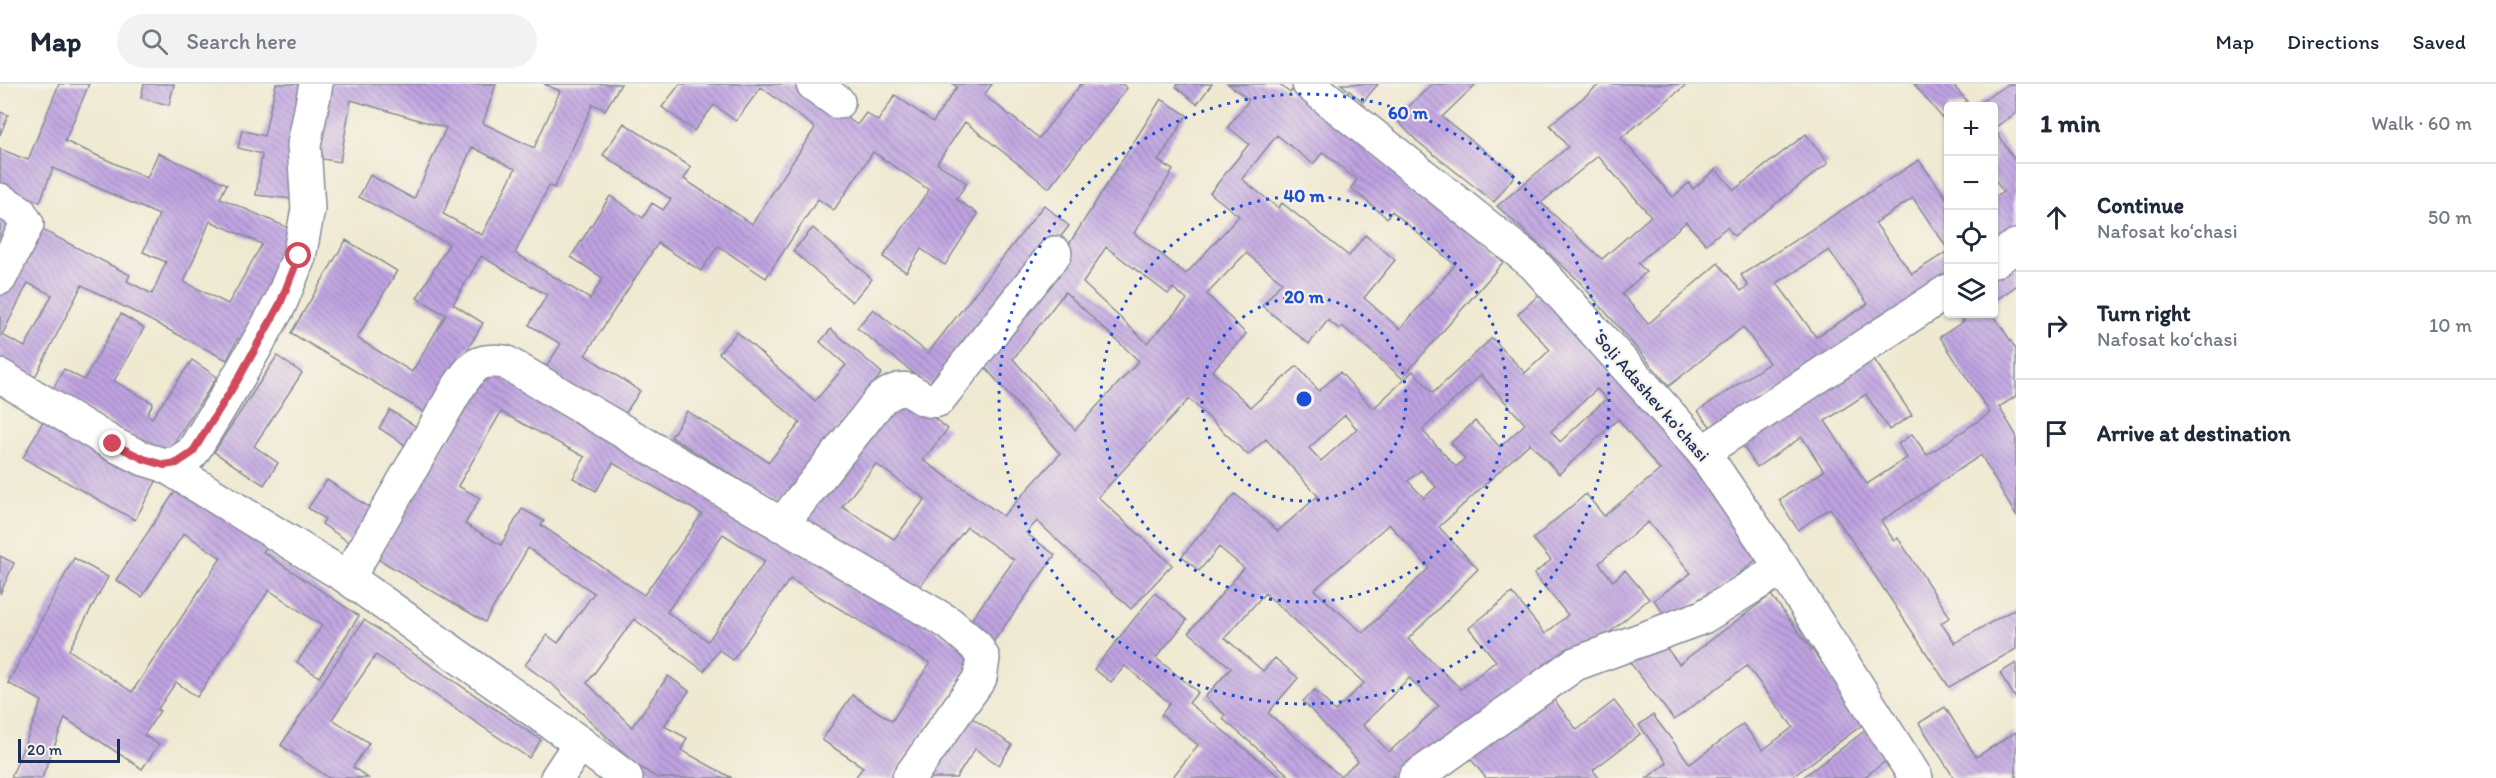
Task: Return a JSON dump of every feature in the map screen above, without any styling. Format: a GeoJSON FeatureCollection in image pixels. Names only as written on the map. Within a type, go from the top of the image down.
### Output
{"type":"FeatureCollection","features":[{"type":"Feature","properties":{"kind":"street"},"geometry":{"type":"LineString","coordinates":[[164,465],[177,463],[192,453],[240,376],[284,295],[299,256],[308,209],[304,145],[316,84]]}},
{"type":"Feature","properties":{"kind":"street","name":"Soli Adashev ko'chasi"},"geometry":{"type":"LineString","coordinates":[[1309,84],[1534,264],[1703,452],[1782,568],[1916,778]]}},
{"type":"Feature","properties":{"kind":"street"},"geometry":{"type":"LineString","coordinates":[[0,200],[19,211],[27,224],[0,278]]}},
{"type":"Feature","properties":{"kind":"street"},"geometry":{"type":"LineString","coordinates":[[1998,258],[2016,246]]}},
{"type":"Feature","properties":{"kind":"street"},"geometry":{"type":"LineString","coordinates":[[781,525],[881,399],[894,390],[905,388],[931,401],[938,400],[1055,253]]}},
{"type":"Feature","properties":{"kind":"street"},"geometry":{"type":"LineString","coordinates":[[1703,452],[1944,294]]}},
{"type":"Feature","properties":{"kind":"street"},"geometry":{"type":"LineString","coordinates":[[348,578],[471,368],[486,360],[505,362],[949,623],[976,646],[983,658],[980,678],[909,778]]}},
{"type":"Feature","properties":{"kind":"street"},"geometry":{"type":"LineString","coordinates":[[0,376],[113,444],[144,459],[164,465],[348,578],[626,778]]}},
{"type":"Feature","properties":{"kind":"street"},"geometry":{"type":"LineString","coordinates":[[1415,778],[1575,664],[1703,617],[1782,568]]}},
{"type":"Feature","properties":{"kind":"street"},"geometry":{"type":"LineString","coordinates":[[557,778],[580,743]]}},
{"type":"Feature","properties":{"kind":"building"},"geometry":{"type":"Polygon","coordinates":[[[59,84],[89,84],[65,141],[147,178],[158,153],[227,184],[220,198],[298,232],[242,340],[238,338],[227,360],[82,285],[35,377],[0,359],[0,288],[33,225],[130,275],[127,281],[152,294],[166,262],[143,252],[159,215],[53,168],[40,202],[0,185],[0,149],[28,160],[59,84]],[[210,221],[184,282],[228,304],[262,244],[210,221]],[[28,283],[2,335],[25,347],[52,295],[28,283]]]}},
{"type":"Feature","properties":{"kind":"building"},"geometry":{"type":"Polygon","coordinates":[[[144,84],[174,84],[169,105],[141,98],[144,84]]]}},
{"type":"Feature","properties":{"kind":"building"},"geometry":{"type":"Polygon","coordinates":[[[276,84],[304,84],[292,199],[256,195],[262,154],[238,148],[242,130],[264,136],[276,84]]]}},
{"type":"Feature","properties":{"kind":"building"},"geometry":{"type":"Polygon","coordinates":[[[324,84],[496,84],[483,123],[534,148],[560,91],[544,84],[621,84],[605,110],[593,104],[554,188],[549,186],[515,253],[590,299],[603,278],[571,257],[610,196],[643,218],[652,203],[663,210],[671,199],[603,155],[624,123],[691,167],[684,179],[752,224],[815,128],[761,87],[736,121],[714,105],[694,131],[662,107],[680,84],[802,84],[857,125],[866,113],[878,121],[895,95],[933,122],[957,87],[953,84],[992,84],[984,95],[1039,138],[1081,84],[1122,84],[1127,88],[1049,188],[965,122],[937,163],[967,183],[956,199],[978,214],[945,265],[921,249],[906,272],[883,257],[929,190],[873,152],[834,210],[818,199],[766,278],[718,246],[701,271],[658,243],[585,355],[640,391],[621,420],[544,370],[561,344],[529,325],[547,295],[481,256],[453,304],[483,323],[429,415],[291,333],[346,240],[397,271],[357,338],[412,372],[446,315],[417,298],[449,244],[359,197],[370,175],[414,199],[446,128],[351,100],[340,162],[311,157],[324,84]],[[472,147],[443,214],[482,235],[515,169],[472,147]]]}},
{"type":"Feature","properties":{"kind":"building"},"geometry":{"type":"Polygon","coordinates":[[[1178,84],[1212,84],[1197,104],[1176,87],[1178,84]]]}},
{"type":"Feature","properties":{"kind":"building"},"geometry":{"type":"Polygon","coordinates":[[[1228,84],[1279,84],[1290,93],[1292,90],[1505,260],[1402,378],[1342,326],[1339,329],[1328,320],[1309,344],[1262,306],[1282,282],[1246,253],[1207,294],[1246,334],[1212,371],[1251,407],[1297,366],[1319,391],[1340,372],[1373,409],[1413,371],[1433,393],[1492,338],[1525,373],[1550,350],[1518,314],[1541,293],[1639,400],[1764,553],[1711,597],[1708,593],[1669,621],[1654,600],[1691,573],[1648,522],[1599,563],[1613,581],[1625,570],[1649,599],[1610,632],[1536,678],[1409,778],[1396,778],[1394,775],[1391,778],[1292,778],[1223,719],[1225,715],[1205,697],[1231,668],[1189,632],[1244,568],[1219,547],[1199,571],[1182,556],[1235,494],[1278,531],[1318,496],[1266,439],[1248,455],[1189,399],[1098,497],[1172,565],[1131,609],[1037,521],[1026,533],[1055,555],[994,641],[969,623],[1014,560],[967,527],[916,591],[797,515],[900,392],[948,429],[923,460],[1003,516],[1060,454],[977,358],[1059,260],[1161,99],[1187,115],[1158,161],[1173,170],[1134,233],[1186,274],[1239,216],[1210,193],[1249,144],[1228,127],[1249,100],[1228,84]],[[1277,135],[1242,179],[1278,208],[1282,203],[1349,256],[1365,235],[1395,260],[1364,298],[1400,329],[1455,265],[1392,211],[1387,218],[1351,188],[1357,180],[1323,152],[1313,164],[1277,135]],[[1106,247],[1083,283],[1147,343],[1187,300],[1173,288],[1168,294],[1106,247]],[[1065,292],[1013,359],[1075,430],[1139,361],[1065,292]],[[1481,375],[1422,430],[1456,467],[1465,459],[1451,443],[1475,421],[1500,447],[1525,424],[1481,375]],[[1597,389],[1551,431],[1560,442],[1606,399],[1597,389]],[[1345,415],[1309,448],[1321,461],[1357,429],[1345,415]],[[1618,419],[1559,474],[1530,443],[1439,527],[1478,569],[1408,639],[1461,689],[1496,661],[1469,628],[1512,593],[1545,634],[1568,615],[1534,574],[1551,560],[1533,539],[1586,494],[1604,516],[1660,470],[1618,419]],[[876,464],[842,507],[894,539],[925,499],[876,464]],[[1421,470],[1408,481],[1424,498],[1436,487],[1421,470]],[[1389,524],[1314,590],[1363,633],[1429,568],[1389,524]],[[1265,593],[1225,638],[1263,671],[1275,658],[1298,678],[1268,713],[1340,776],[1358,761],[1303,701],[1315,690],[1335,711],[1364,683],[1265,593]],[[1409,678],[1363,725],[1389,752],[1439,706],[1409,678]]]}},
{"type":"Feature","properties":{"kind":"building"},"geometry":{"type":"Polygon","coordinates":[[[1341,84],[1378,84],[1363,102],[1341,84]]]}},
{"type":"Feature","properties":{"kind":"building"},"geometry":{"type":"Polygon","coordinates":[[[1432,84],[1476,84],[1442,117],[1515,175],[1494,202],[1417,141],[1396,119],[1432,84]]]}},
{"type":"Feature","properties":{"kind":"building"},"geometry":{"type":"Polygon","coordinates":[[[1600,84],[1687,84],[1621,138],[1673,197],[1689,183],[1693,189],[1716,169],[1734,190],[1806,134],[1828,163],[1734,236],[1727,227],[1706,244],[1686,222],[1638,263],[1646,272],[1622,294],[1648,324],[1718,263],[1741,291],[1748,286],[1741,275],[1919,160],[1944,194],[1944,243],[1913,198],[1875,223],[1912,274],[1944,254],[1944,287],[1714,431],[1698,411],[1769,363],[1743,327],[1669,386],[1578,280],[1497,206],[1568,147],[1550,125],[1600,84]],[[1598,156],[1541,203],[1602,259],[1651,216],[1598,156]],[[1829,250],[1777,283],[1816,337],[1868,304],[1829,250]]]}},
{"type":"Feature","properties":{"kind":"building"},"geometry":{"type":"Polygon","coordinates":[[[1914,84],[1952,84],[1967,101],[1944,102],[1944,120],[1914,84]]]}},
{"type":"Feature","properties":{"kind":"building"},"geometry":{"type":"Polygon","coordinates":[[[2008,84],[2016,84],[2016,113],[1998,125],[1998,102],[1981,102],[2008,84]]]}},
{"type":"Feature","properties":{"kind":"building"},"geometry":{"type":"Polygon","coordinates":[[[0,112],[8,115],[0,135],[0,112]]]}},
{"type":"Feature","properties":{"kind":"building"},"geometry":{"type":"Polygon","coordinates":[[[1998,134],[2016,162],[2016,240],[1998,252],[1998,195],[2003,192],[1998,184],[1998,134]]]}},
{"type":"Feature","properties":{"kind":"building"},"geometry":{"type":"Polygon","coordinates":[[[0,204],[18,212],[4,243],[0,241],[0,204]]]}},
{"type":"Feature","properties":{"kind":"building"},"geometry":{"type":"Polygon","coordinates":[[[1044,205],[1069,226],[938,392],[857,328],[873,309],[928,353],[1044,205]]]}},
{"type":"Feature","properties":{"kind":"building"},"geometry":{"type":"Polygon","coordinates":[[[813,228],[872,279],[852,302],[793,251],[813,228]]]}},
{"type":"Feature","properties":{"kind":"building"},"geometry":{"type":"Polygon","coordinates":[[[2016,251],[2016,286],[1998,298],[1998,264],[2016,251]]]}},
{"type":"Feature","properties":{"kind":"building"},"geometry":{"type":"Polygon","coordinates":[[[121,314],[144,328],[114,381],[153,403],[147,415],[152,418],[192,360],[217,377],[166,455],[53,389],[64,369],[84,380],[121,314]]]}},
{"type":"Feature","properties":{"kind":"building"},"geometry":{"type":"Polygon","coordinates":[[[1962,318],[1996,318],[2016,349],[2016,396],[1999,407],[2016,435],[2016,516],[1981,455],[1881,521],[1894,541],[1898,538],[1950,617],[1941,623],[1955,643],[2016,608],[2016,649],[1949,687],[1830,508],[1798,530],[1779,500],[1824,471],[1802,437],[1757,467],[1738,439],[1869,352],[1912,415],[1889,430],[1866,394],[1825,421],[1867,484],[1907,458],[1898,444],[1912,434],[1927,455],[1990,413],[1940,337],[1964,321],[1962,318]]]}},
{"type":"Feature","properties":{"kind":"building"},"geometry":{"type":"Polygon","coordinates":[[[831,329],[882,373],[777,503],[671,437],[687,411],[769,462],[800,423],[719,353],[737,332],[815,401],[846,365],[820,342],[831,329]]]}},
{"type":"Feature","properties":{"kind":"building"},"geometry":{"type":"Polygon","coordinates":[[[277,356],[302,373],[254,446],[278,463],[264,485],[214,452],[277,356]]]}},
{"type":"Feature","properties":{"kind":"building"},"geometry":{"type":"Polygon","coordinates":[[[488,369],[975,654],[892,778],[855,778],[863,767],[822,740],[852,695],[892,721],[930,663],[790,579],[733,660],[719,650],[704,671],[634,619],[587,683],[632,727],[668,676],[689,691],[664,726],[687,738],[681,750],[732,778],[658,778],[636,765],[554,686],[525,665],[547,635],[558,643],[594,593],[528,548],[485,622],[378,559],[488,369]],[[501,412],[458,486],[480,498],[465,524],[501,545],[522,509],[544,521],[541,525],[644,595],[702,514],[613,463],[596,491],[573,478],[585,457],[501,412]],[[723,534],[667,612],[708,641],[765,561],[723,534]]]}},
{"type":"Feature","properties":{"kind":"building"},"geometry":{"type":"Polygon","coordinates":[[[390,410],[426,433],[414,451],[379,428],[390,410]]]}},
{"type":"Feature","properties":{"kind":"building"},"geometry":{"type":"Polygon","coordinates":[[[48,412],[160,474],[135,520],[23,458],[48,412]]]}},
{"type":"Feature","properties":{"kind":"building"},"geometry":{"type":"Polygon","coordinates":[[[327,480],[375,511],[352,544],[322,524],[325,519],[308,508],[327,480]]]}},
{"type":"Feature","properties":{"kind":"building"},"geometry":{"type":"Polygon","coordinates":[[[180,484],[269,543],[263,552],[359,616],[319,677],[297,662],[322,626],[269,590],[197,697],[176,682],[144,735],[159,745],[142,769],[65,718],[42,778],[11,778],[42,701],[8,683],[74,558],[108,577],[69,650],[132,692],[221,558],[184,533],[142,597],[116,580],[180,484]]]}},
{"type":"Feature","properties":{"kind":"building"},"geometry":{"type":"Polygon","coordinates":[[[0,556],[14,563],[0,594],[0,556]]]}},
{"type":"Feature","properties":{"kind":"building"},"geometry":{"type":"Polygon","coordinates":[[[1155,593],[1187,620],[1156,658],[1198,692],[1189,703],[1281,778],[1172,778],[1198,745],[1161,715],[1170,703],[1125,666],[1111,682],[1094,669],[1155,593]]]}},
{"type":"Feature","properties":{"kind":"building"},"geometry":{"type":"Polygon","coordinates":[[[1771,595],[1866,722],[1791,778],[1647,778],[1667,763],[1639,725],[1653,715],[1690,764],[1743,724],[1763,750],[1793,727],[1747,666],[1674,720],[1628,660],[1658,637],[1679,664],[1771,595]]]}},
{"type":"Feature","properties":{"kind":"building"},"geometry":{"type":"Polygon","coordinates":[[[364,620],[541,740],[529,758],[376,655],[332,719],[369,743],[353,767],[368,778],[329,778],[281,745],[364,620]]]}},
{"type":"Feature","properties":{"kind":"building"},"geometry":{"type":"Polygon","coordinates":[[[2016,663],[2016,699],[2000,673],[2016,663]]]}},
{"type":"Feature","properties":{"kind":"building"},"geometry":{"type":"Polygon","coordinates":[[[1546,689],[1577,730],[1614,701],[1640,734],[1593,770],[1599,778],[1486,778],[1465,752],[1546,689]]]}},
{"type":"Feature","properties":{"kind":"building"},"geometry":{"type":"Polygon","coordinates":[[[1945,707],[1976,757],[2016,732],[2016,778],[1954,778],[1919,723],[1945,707]]]}},
{"type":"Feature","properties":{"kind":"building"},"geometry":{"type":"Polygon","coordinates":[[[969,716],[1012,745],[999,765],[975,749],[956,778],[927,778],[969,716]]]}},
{"type":"Feature","properties":{"kind":"building"},"geometry":{"type":"Polygon","coordinates":[[[1870,727],[1891,757],[1863,778],[1802,778],[1870,727]]]}},
{"type":"Feature","properties":{"kind":"route"},"geometry":{"type":"LineString","coordinates":[[113,444],[144,459],[164,465],[177,463],[192,453],[240,376],[280,304],[299,256]]}}]}
